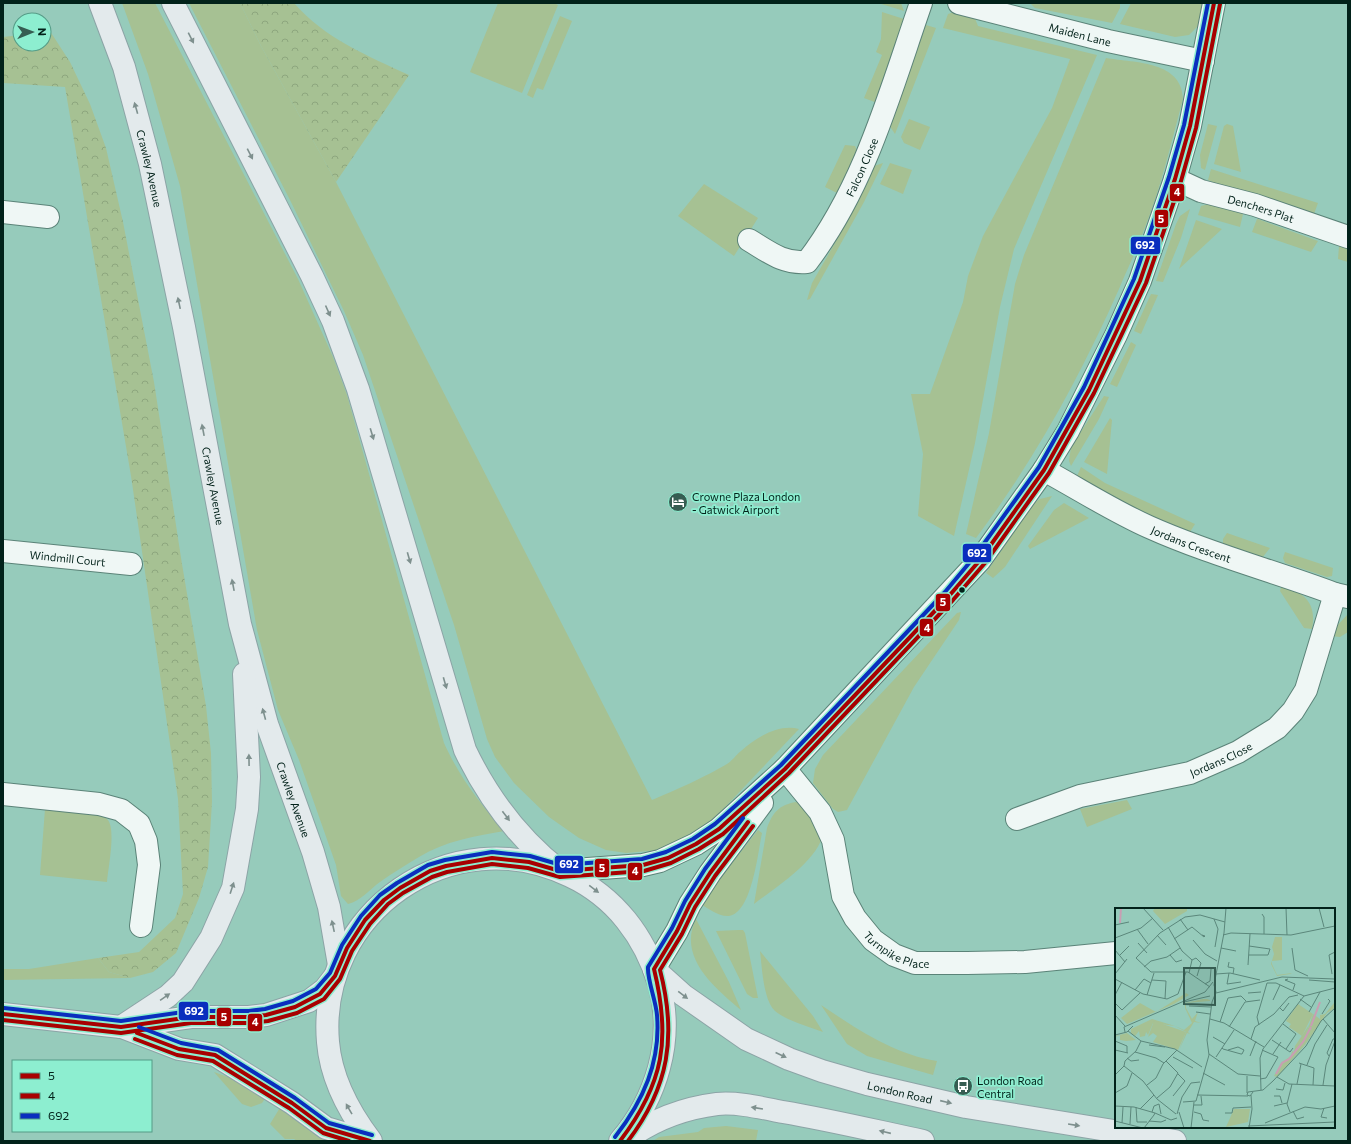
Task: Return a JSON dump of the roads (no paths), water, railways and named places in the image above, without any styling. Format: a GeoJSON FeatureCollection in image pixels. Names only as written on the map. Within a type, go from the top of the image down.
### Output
{"type":"FeatureCollection","features":[{"type":"Feature","properties":{"kind":"main road","name":"Crawley Avenue"},"geometry":{"type":"LineString","coordinates":[[100,3],[124,66],[150,164],[184,327],[240,624],[266,724],[308,837],[329,906],[337,971]]}},
{"type":"Feature","properties":{"kind":"main road"},"geometry":{"type":"LineString","coordinates":[[173,3],[312,276],[343,348],[358,389],[465,750],[484,785],[515,827],[538,853],[560,871]]}},
{"type":"Feature","properties":{"kind":"main road"},"geometry":{"type":"LineString","coordinates":[[121,1026],[168,996],[183,982],[212,938],[233,888],[247,809],[249,777],[240,624]]}},
{"type":"Feature","properties":{"kind":"main road"},"geometry":{"type":"LineString","coordinates":[[3,1014],[121,1026],[191,1017],[243,1018],[266,1016],[295,1007],[316,997],[329,985],[347,948],[361,926],[380,905],[400,888],[430,871],[476,859],[492,858],[529,862],[560,871],[586,884],[619,912],[639,939],[654,969],[663,1009],[665,1029],[661,1062],[645,1107],[633,1126],[620,1141]]}},
{"type":"Feature","properties":{"kind":"main road","name":"London Road"},"geometry":{"type":"LineString","coordinates":[[654,969],[683,995],[746,1039],[788,1059],[822,1071],[867,1084],[966,1107],[1175,1141]]}},
{"type":"Feature","properties":{"kind":"main road"},"geometry":{"type":"LineString","coordinates":[[337,971],[328,1009],[328,1044],[332,1063],[344,1101],[356,1122],[370,1141]]}},
{"type":"Feature","properties":{"kind":"main road"},"geometry":{"type":"LineString","coordinates":[[121,1026],[179,1049],[215,1055],[292,1103],[326,1128],[370,1141]]}},
{"type":"Feature","properties":{"kind":"main road"},"geometry":{"type":"LineString","coordinates":[[624,1141],[643,1128],[664,1118],[718,1104],[751,1106],[830,1120],[923,1141]]}},
{"type":"Feature","properties":{"kind":"street","name":"Falcon Close"},"geometry":{"type":"LineString","coordinates":[[749,240],[780,259],[794,263],[807,262],[816,251],[832,227],[872,140],[892,89],[921,3]]}},
{"type":"Feature","properties":{"kind":"street","name":"Maiden Lane"},"geometry":{"type":"LineString","coordinates":[[959,3],[1010,9],[1108,40],[1203,61]]}},
{"type":"Feature","properties":{"kind":"street"},"geometry":{"type":"LineString","coordinates":[[560,871],[643,865],[668,858],[696,844],[719,829],[785,769],[938,607],[980,560],[1044,470],[1068,431],[1116,335],[1140,281],[1175,179],[1190,126],[1214,3]]}},
{"type":"Feature","properties":{"kind":"street","name":"Denchers Plat"},"geometry":{"type":"LineString","coordinates":[[1175,179],[1201,190],[1255,205],[1348,237]]}},
{"type":"Feature","properties":{"kind":"street"},"geometry":{"type":"LineString","coordinates":[[3,212],[48,217]]}},
{"type":"Feature","properties":{"kind":"street","name":"Jordans Crescent"},"geometry":{"type":"LineString","coordinates":[[1044,470],[1125,516],[1151,528],[1233,559],[1342,595]]}},
{"type":"Feature","properties":{"kind":"street","name":"Windmill Court"},"geometry":{"type":"LineString","coordinates":[[3,552],[131,564]]}},
{"type":"Feature","properties":{"kind":"street","name":"Jordans Close"},"geometry":{"type":"LineString","coordinates":[[1017,820],[1080,796],[1190,774],[1238,752],[1277,728],[1293,710],[1306,690],[1342,595]]}},
{"type":"Feature","properties":{"kind":"street"},"geometry":{"type":"LineString","coordinates":[[654,969],[677,931],[690,904],[710,873],[785,769]]}},
{"type":"Feature","properties":{"kind":"street","name":"Turnpike Place"},"geometry":{"type":"LineString","coordinates":[[785,769],[820,812],[833,840],[843,896],[855,918],[873,940],[894,955],[915,963],[967,963],[1025,962],[1115,953]]}},
{"type":"Feature","properties":{"kind":"street"},"geometry":{"type":"LineString","coordinates":[[3,794],[99,804],[121,810],[138,824],[146,841],[149,865],[141,926]]}},
{"type":"Feature","properties":{"kind":"place","name":"Crowne Plaza London - Gatwick Airport"},"geometry":{"type":"Point","coordinates":[678,502]}},
{"type":"Feature","properties":{"kind":"place","name":"London Road Central"},"geometry":{"type":"Point","coordinates":[963,1086]}}]}
